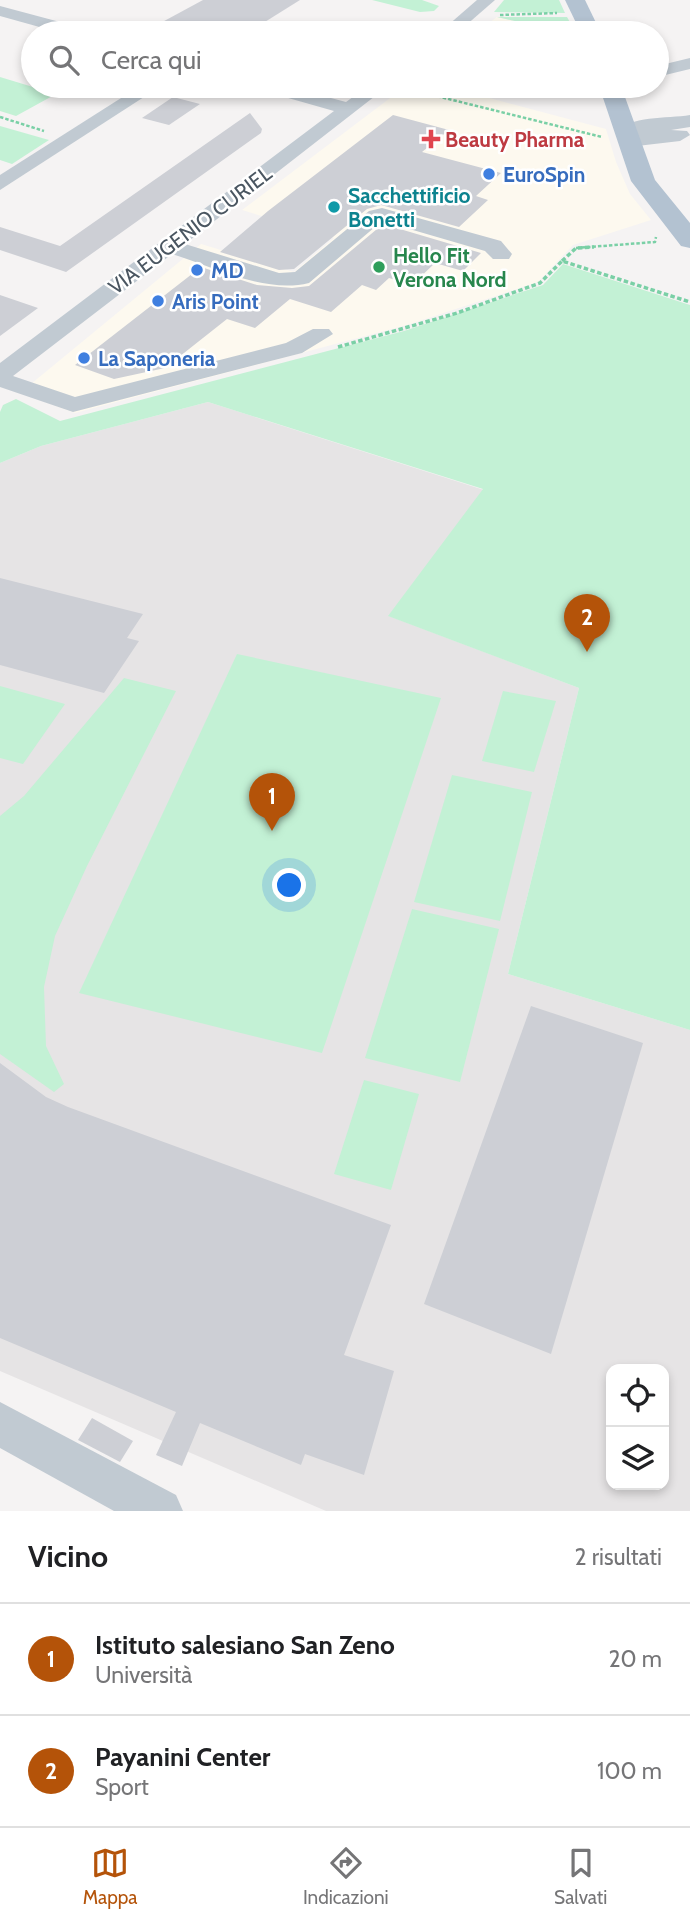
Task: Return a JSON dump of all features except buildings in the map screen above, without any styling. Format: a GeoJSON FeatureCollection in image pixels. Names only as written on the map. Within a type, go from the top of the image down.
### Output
{"type":"FeatureCollection","features":[{"type":"Feature","properties":{"kind":"main road"},"geometry":{"type":"LineString","coordinates":[[575,0],[585,21]]}},
{"type":"Feature","properties":{"kind":"main road"},"geometry":{"type":"LineString","coordinates":[[614,98],[619,137],[654,163],[649,193],[690,240]]}},
{"type":"Feature","properties":{"kind":"street"},"geometry":{"type":"LineString","coordinates":[[463,21],[485,5]]}},
{"type":"Feature","properties":{"kind":"street"},"geometry":{"type":"LineString","coordinates":[[0,10],[38,21]]}},
{"type":"Feature","properties":{"kind":"street"},"geometry":{"type":"LineString","coordinates":[[669,69],[690,63]]}},
{"type":"Feature","properties":{"kind":"street"},"geometry":{"type":"LineString","coordinates":[[0,184],[133,98]]}},
{"type":"Feature","properties":{"kind":"street"},"geometry":{"type":"LineString","coordinates":[[309,98],[349,109]]}},
{"type":"Feature","properties":{"kind":"street","name":"VIA EUGENIO CURIEL"},"geometry":{"type":"LineString","coordinates":[[0,377],[363,98]]}},
{"type":"Feature","properties":{"kind":"street"},"geometry":{"type":"LineString","coordinates":[[616,98],[682,134]]}},
{"type":"Feature","properties":{"kind":"street"},"geometry":{"type":"LineString","coordinates":[[619,137],[637,140],[682,134]]}},
{"type":"Feature","properties":{"kind":"street"},"geometry":{"type":"LineString","coordinates":[[654,163],[682,134]]}},
{"type":"Feature","properties":{"kind":"street"},"geometry":{"type":"LineString","coordinates":[[170,246],[278,280],[292,281],[301,278],[376,215],[382,214],[493,246],[501,254]]}},
{"type":"Feature","properties":{"kind":"street"},"geometry":{"type":"LineString","coordinates":[[0,377],[73,405],[85,404],[294,348],[326,342]]}},
{"type":"Feature","properties":{"kind":"street"},"geometry":{"type":"LineString","coordinates":[[0,1424],[160,1511]]}},
{"type":"Feature","properties":{"kind":"path"},"geometry":{"type":"LineString","coordinates":[[485,5],[558,13]]}},
{"type":"Feature","properties":{"kind":"path"},"geometry":{"type":"LineString","coordinates":[[447,98],[619,137]]}},
{"type":"Feature","properties":{"kind":"path"},"geometry":{"type":"LineString","coordinates":[[0,117],[47,132]]}},
{"type":"Feature","properties":{"kind":"path"},"geometry":{"type":"LineString","coordinates":[[326,342],[457,313],[540,283],[576,248],[655,243],[658,227]]}},
{"type":"Feature","properties":{"kind":"path"},"geometry":{"type":"LineString","coordinates":[[562,261],[690,302]]}},
{"type":"Feature","properties":{"kind":"shaded area"},"geometry":{"type":"Polygon","coordinates":[[[497,17],[515,21],[492,21],[497,17]]]}},
{"type":"Feature","properties":{"kind":"shaded area"},"geometry":{"type":"Polygon","coordinates":[[[390,98],[489,98],[606,129],[630,194],[651,220],[573,245],[538,282],[407,325],[75,413],[20,393],[201,244],[294,272],[334,238],[242,210],[390,98]]]}},
{"type":"Feature","properties":{"kind":"shaded area"},"geometry":{"type":"Polygon","coordinates":[[[208,402],[484,490],[389,616],[579,688],[508,974],[690,1030],[690,1511],[326,1511],[0,1371],[0,463],[41,446],[208,402]]]}},
{"type":"Feature","properties":{"kind":"green space"},"geometry":{"type":"Polygon","coordinates":[[[372,0],[422,0],[439,6],[434,11],[420,12],[372,0]]]}},
{"type":"Feature","properties":{"kind":"green space"},"geometry":{"type":"Polygon","coordinates":[[[504,0],[559,0],[565,13],[494,12],[504,0]]]}},
{"type":"Feature","properties":{"kind":"green space"},"geometry":{"type":"Polygon","coordinates":[[[497,17],[567,17],[569,21],[515,21],[497,17]]]}},
{"type":"Feature","properties":{"kind":"green space"},"geometry":{"type":"Polygon","coordinates":[[[0,77],[21,83],[21,98],[49,98],[16,116],[0,111],[0,77]]]}},
{"type":"Feature","properties":{"kind":"green space"},"geometry":{"type":"Polygon","coordinates":[[[0,126],[49,140],[12,164],[0,160],[0,126]]]}},
{"type":"Feature","properties":{"kind":"green space"},"geometry":{"type":"Polygon","coordinates":[[[563,264],[690,305],[690,1030],[508,974],[579,688],[388,616],[483,489],[208,402],[41,446],[0,463],[0,412],[3,405],[16,399],[60,421],[404,331],[543,285],[563,264]]]}},
{"type":"Feature","properties":{"kind":"green space"},"geometry":{"type":"Polygon","coordinates":[[[237,654],[441,698],[322,1053],[79,993],[237,654]]]}},
{"type":"Feature","properties":{"kind":"green space"},"geometry":{"type":"Polygon","coordinates":[[[124,678],[176,691],[87,866],[55,936],[44,987],[46,1046],[64,1084],[54,1092],[0,1054],[0,816],[24,796],[124,678]]]}},
{"type":"Feature","properties":{"kind":"green space"},"geometry":{"type":"Polygon","coordinates":[[[0,686],[65,704],[23,764],[0,758],[0,686]]]}},
{"type":"Feature","properties":{"kind":"green space"},"geometry":{"type":"Polygon","coordinates":[[[503,691],[556,701],[534,772],[482,761],[503,691]]]}},
{"type":"Feature","properties":{"kind":"green space"},"geometry":{"type":"Polygon","coordinates":[[[452,775],[532,792],[500,921],[414,902],[452,775]]]}},
{"type":"Feature","properties":{"kind":"green space"},"geometry":{"type":"Polygon","coordinates":[[[412,909],[499,929],[460,1082],[365,1058],[412,909]]]}},
{"type":"Feature","properties":{"kind":"green space"},"geometry":{"type":"Polygon","coordinates":[[[364,1080],[419,1094],[391,1190],[334,1174],[364,1080]]]}},
{"type":"Feature","properties":{"kind":"place","name":"Beauty Pharma"},"geometry":{"type":"Point","coordinates":[431,139]}},
{"type":"Feature","properties":{"kind":"place","name":"EuroSpin"},"geometry":{"type":"Point","coordinates":[489,174]}},
{"type":"Feature","properties":{"kind":"place","name":"Sacchettificio Bonetti"},"geometry":{"type":"Point","coordinates":[334,207]}},
{"type":"Feature","properties":{"kind":"place","name":"Hello Fit Verona Nord"},"geometry":{"type":"Point","coordinates":[379,267]}},
{"type":"Feature","properties":{"kind":"place","name":"MD"},"geometry":{"type":"Point","coordinates":[197,270]}},
{"type":"Feature","properties":{"kind":"place","name":"Aris Point"},"geometry":{"type":"Point","coordinates":[158,301]}},
{"type":"Feature","properties":{"kind":"place","name":"La Saponeria"},"geometry":{"type":"Point","coordinates":[84,358]}},
{"type":"Feature","properties":{"kind":"place","name":"Payanini Center"},"geometry":{"type":"Point","coordinates":[587,652]}},
{"type":"Feature","properties":{"kind":"place","name":"Istituto salesiano San Zeno"},"geometry":{"type":"Point","coordinates":[272,831]}}]}
